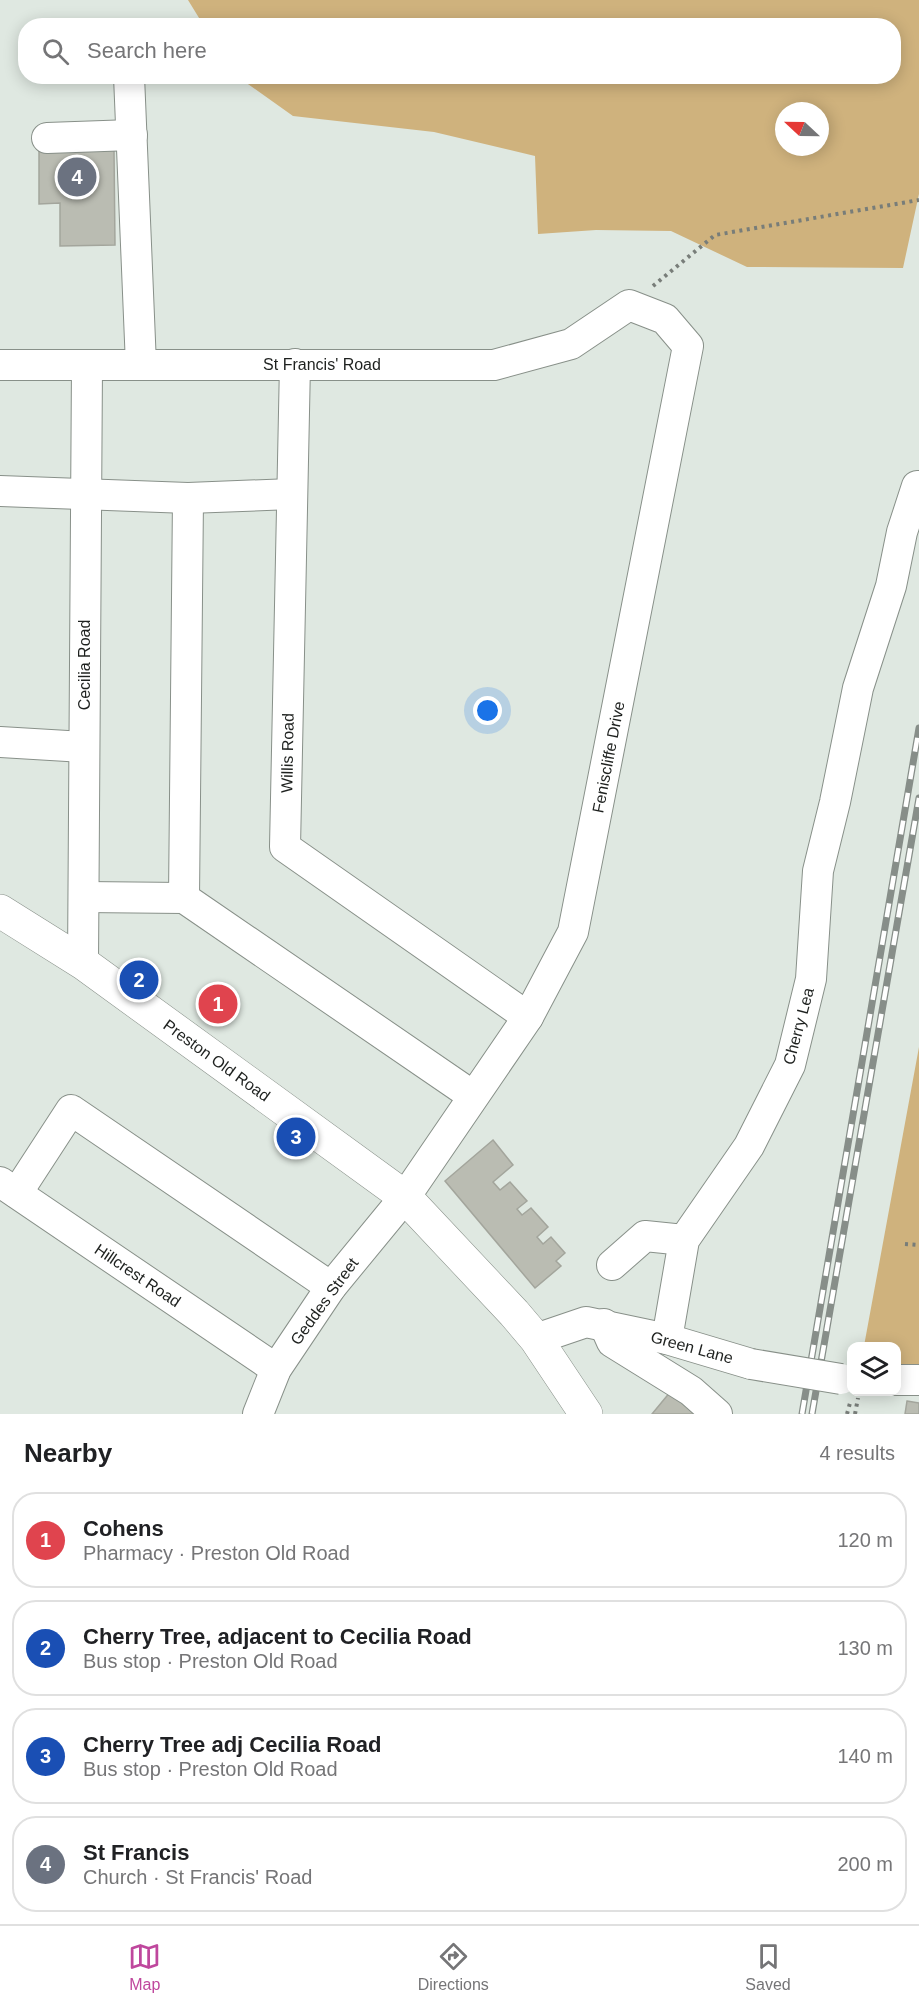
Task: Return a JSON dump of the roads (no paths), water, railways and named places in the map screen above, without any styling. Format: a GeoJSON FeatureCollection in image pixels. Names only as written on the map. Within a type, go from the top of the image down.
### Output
{"type":"FeatureCollection","features":[{"type":"Feature","properties":{"kind":"main road","name":"Preston Old Road"},"geometry":{"type":"LineString","coordinates":[[0,911],[83,963],[405,1197],[536,1339],[586,1414]]}},
{"type":"Feature","properties":{"kind":"street"},"geometry":{"type":"LineString","coordinates":[[129,84],[141,365]]}},
{"type":"Feature","properties":{"kind":"street"},"geometry":{"type":"LineString","coordinates":[[46,138],[132,135]]}},
{"type":"Feature","properties":{"kind":"street","name":"St Francis' Road"},"geometry":{"type":"LineString","coordinates":[[0,365],[494,365],[571,344],[629,305]]}},
{"type":"Feature","properties":{"kind":"street","name":"Feniscliffe Drive"},"geometry":{"type":"LineString","coordinates":[[405,1197],[528,1017],[573,932],[688,346],[665,319],[629,305]]}},
{"type":"Feature","properties":{"kind":"street","name":"Willis Road"},"geometry":{"type":"LineString","coordinates":[[295,364],[285,847],[528,1017]]}},
{"type":"Feature","properties":{"kind":"street","name":"Cecilia Road"},"geometry":{"type":"LineString","coordinates":[[83,963],[87,366]]}},
{"type":"Feature","properties":{"kind":"street","name":"Cherry Lea"},"geometry":{"type":"LineString","coordinates":[[667,1340],[684,1240],[749,1146],[790,1065],[811,979],[818,871],[835,802],[858,688],[891,586],[902,532],[917,486]]}},
{"type":"Feature","properties":{"kind":"street"},"geometry":{"type":"LineString","coordinates":[[0,491],[85,492],[188,498],[292,494]]}},
{"type":"Feature","properties":{"kind":"street"},"geometry":{"type":"LineString","coordinates":[[184,898],[188,498]]}},
{"type":"Feature","properties":{"kind":"street"},"geometry":{"type":"LineString","coordinates":[[0,742],[84,747]]}},
{"type":"Feature","properties":{"kind":"street"},"geometry":{"type":"LineString","coordinates":[[84,897],[184,898],[473,1096]]}},
{"type":"Feature","properties":{"kind":"street"},"geometry":{"type":"LineString","coordinates":[[8,1187],[71,1110],[331,1287]]}},
{"type":"Feature","properties":{"kind":"street","name":"Hillcrest Road"},"geometry":{"type":"LineString","coordinates":[[8,1187],[276,1369]]}},
{"type":"Feature","properties":{"kind":"street","name":"Geddes Street"},"geometry":{"type":"LineString","coordinates":[[258,1414],[276,1369],[331,1287],[405,1197]]}},
{"type":"Feature","properties":{"kind":"street"},"geometry":{"type":"LineString","coordinates":[[612,1265],[645,1236],[684,1240]]}},
{"type":"Feature","properties":{"kind":"street","name":"Green Lane"},"geometry":{"type":"LineString","coordinates":[[536,1339],[586,1322],[604,1324],[752,1364],[847,1382]]}},
{"type":"Feature","properties":{"kind":"street"},"geometry":{"type":"LineString","coordinates":[[604,1324],[612,1342],[691,1390],[717,1414]]}},
{"type":"Feature","properties":{"kind":"street"},"geometry":{"type":"LineString","coordinates":[[901,1380],[919,1380]]}},
{"type":"Feature","properties":{"kind":"railway"},"geometry":{"type":"LineString","coordinates":[[802,1414],[919,728]]}},
{"type":"Feature","properties":{"kind":"railway"},"geometry":{"type":"LineString","coordinates":[[812,1414],[919,798]]}},
{"type":"Feature","properties":{"kind":"place","name":"St Francis"},"geometry":{"type":"Point","coordinates":[77,177]}},
{"type":"Feature","properties":{"kind":"place","name":"Cherry Tree, adjacent to Cecilia Road"},"geometry":{"type":"Point","coordinates":[139,980]}},
{"type":"Feature","properties":{"kind":"place","name":"Cohens"},"geometry":{"type":"Point","coordinates":[218,1004]}},
{"type":"Feature","properties":{"kind":"place","name":"Cherry Tree adj Cecilia Road"},"geometry":{"type":"Point","coordinates":[296,1137]}}]}
